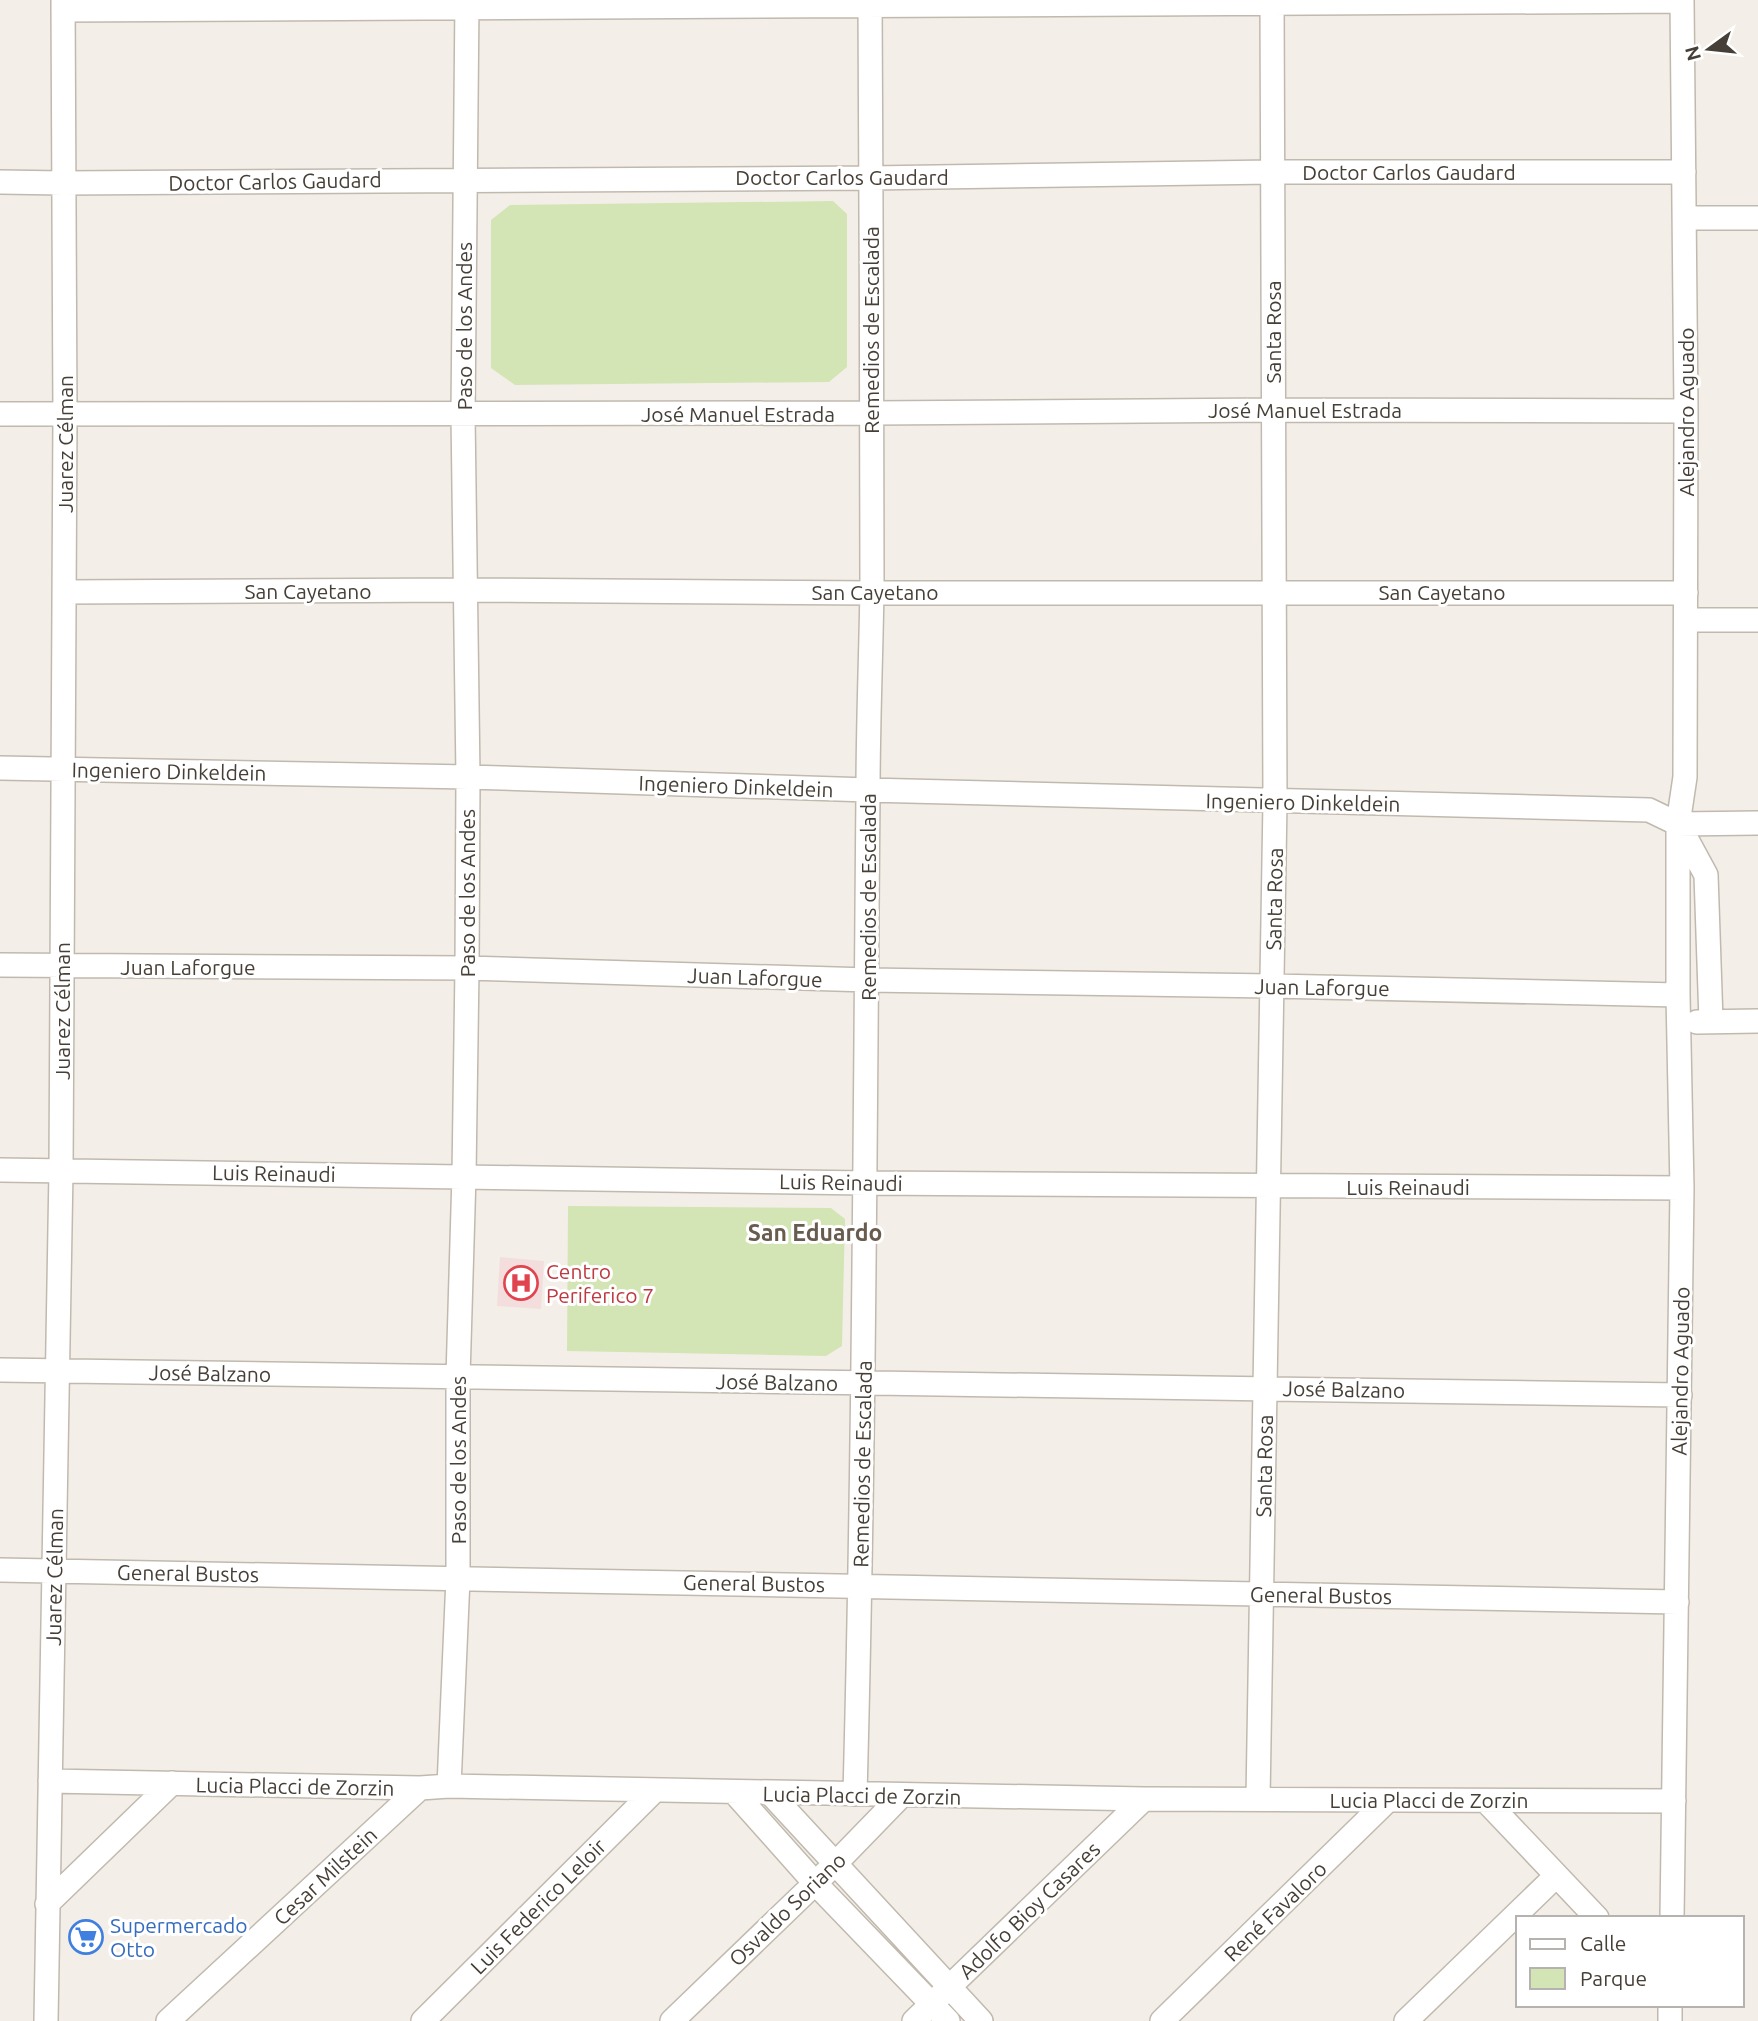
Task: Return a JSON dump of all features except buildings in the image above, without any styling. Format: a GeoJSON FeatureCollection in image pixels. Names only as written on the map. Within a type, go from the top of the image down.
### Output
{"type":"FeatureCollection","features":[{"type":"Feature","properties":{"kind":"street"},"geometry":{"type":"LineString","coordinates":[[63,5],[1682,0]]}},
{"type":"Feature","properties":{"kind":"street","name":"Alejandro Aguado"},"geometry":{"type":"LineString","coordinates":[[1672,1916],[1682,1188],[1678,824],[1685,778],[1686,620],[1682,0]]}},
{"type":"Feature","properties":{"kind":"street","name":"Santa Rosa"},"geometry":{"type":"LineString","coordinates":[[1258,1799],[1275,802],[1272,1]]}},
{"type":"Feature","properties":{"kind":"street","name":"Remedios de Escalada"},"geometry":{"type":"LineString","coordinates":[[855,1794],[866,1183],[872,593],[870,3]]}},
{"type":"Feature","properties":{"kind":"street","name":"Paso de los Andes"},"geometry":{"type":"LineString","coordinates":[[449,1786],[458,1578],[458,1377],[467,968],[468,777],[463,415],[467,4]]}},
{"type":"Feature","properties":{"kind":"street","name":"Juarez Célman"},"geometry":{"type":"LineString","coordinates":[[46,2021],[61,1171],[65,415],[63,5]]}},
{"type":"Feature","properties":{"kind":"street","name":"Doctor Carlos Gaudard"},"geometry":{"type":"LineString","coordinates":[[0,182],[1273,172],[1684,172]]}},
{"type":"Feature","properties":{"kind":"street"},"geometry":{"type":"LineString","coordinates":[[1685,218],[1758,218]]}},
{"type":"Feature","properties":{"kind":"street","name":"José Manuel Estrada"},"geometry":{"type":"LineString","coordinates":[[0,414],[1686,411]]}},
{"type":"Feature","properties":{"kind":"street","name":"San Cayetano"},"geometry":{"type":"LineString","coordinates":[[64,592],[465,590],[1686,593]]}},
{"type":"Feature","properties":{"kind":"street"},"geometry":{"type":"LineString","coordinates":[[1686,620],[1758,620]]}},
{"type":"Feature","properties":{"kind":"street","name":"Ingeniero Dinkeldein"},"geometry":{"type":"LineString","coordinates":[[0,768],[468,777],[1275,802],[1649,810],[1678,824]]}},
{"type":"Feature","properties":{"kind":"street"},"geometry":{"type":"LineString","coordinates":[[1711,1021],[1706,876],[1678,824],[1758,823]]}},
{"type":"Feature","properties":{"kind":"street","name":"Juan Laforgue"},"geometry":{"type":"LineString","coordinates":[[0,965],[467,968],[868,981],[1678,995]]}},
{"type":"Feature","properties":{"kind":"street"},"geometry":{"type":"LineString","coordinates":[[1680,1023],[1758,1021]]}},
{"type":"Feature","properties":{"kind":"street","name":"Luis Reinaudi"},"geometry":{"type":"LineString","coordinates":[[0,1170],[866,1183],[1682,1188]]}},
{"type":"Feature","properties":{"kind":"street","name":"José Balzano"},"geometry":{"type":"LineString","coordinates":[[0,1370],[1680,1395]]}},
{"type":"Feature","properties":{"kind":"street","name":"General Bustos"},"geometry":{"type":"LineString","coordinates":[[0,1570],[1677,1602]]}},
{"type":"Feature","properties":{"kind":"street","name":"Lucia Placci de Zorzin"},"geometry":{"type":"LineString","coordinates":[[50,1781],[1144,1799],[1674,1801]]}},
{"type":"Feature","properties":{"kind":"street"},"geometry":{"type":"LineString","coordinates":[[47,1904],[172,1783]]}},
{"type":"Feature","properties":{"kind":"street","name":"Cesar Milstein"},"geometry":{"type":"LineString","coordinates":[[168,2021],[420,1788]]}},
{"type":"Feature","properties":{"kind":"street","name":"Luis Federico Leloir"},"geometry":{"type":"LineString","coordinates":[[423,2021],[654,1791]]}},
{"type":"Feature","properties":{"kind":"street"},"geometry":{"type":"LineString","coordinates":[[734,1792],[815,1883],[948,2021]]}},
{"type":"Feature","properties":{"kind":"street"},"geometry":{"type":"LineString","coordinates":[[770,1793],[981,2021]]}},
{"type":"Feature","properties":{"kind":"street","name":"Osvaldo Soriano"},"geometry":{"type":"LineString","coordinates":[[672,2021],[835,1864],[901,1796]]}},
{"type":"Feature","properties":{"kind":"street","name":"Adolfo Bioy Casares"},"geometry":{"type":"LineString","coordinates":[[914,2021],[1144,1799]]}},
{"type":"Feature","properties":{"kind":"street","name":"René Favaloro"},"geometry":{"type":"LineString","coordinates":[[1162,2021],[1387,1801]]}},
{"type":"Feature","properties":{"kind":"street"},"geometry":{"type":"LineString","coordinates":[[1486,1801],[1595,1916]]}},
{"type":"Feature","properties":{"kind":"street"},"geometry":{"type":"LineString","coordinates":[[1406,2021],[1556,1876]]}},
{"type":"Feature","properties":{"kind":"shaded area","name":"Centro Periferico 7"},"geometry":{"type":"Polygon","coordinates":[[[500,1257],[544,1261],[541,1309],[497,1306],[500,1257]]]}},
{"type":"Feature","properties":{"kind":"green space"},"geometry":{"type":"Polygon","coordinates":[[[833,201],[847,214],[847,367],[829,382],[515,385],[491,368],[491,220],[510,205],[833,201]]]}},
{"type":"Feature","properties":{"kind":"green space"},"geometry":{"type":"Polygon","coordinates":[[[568,1206],[831,1208],[845,1219],[842,1346],[826,1356],[567,1351],[568,1206]]]}},
{"type":"Feature","properties":{"kind":"place","name":"Centro Periferico 7"},"geometry":{"type":"Point","coordinates":[521,1283]}},
{"type":"Feature","properties":{"kind":"place","name":"Supermercado Otto"},"geometry":{"type":"Point","coordinates":[86,1937]}},
{"type":"Feature","properties":{"kind":"district","name":"San Eduardo"},"geometry":{"type":"Point","coordinates":[815,1232]}}]}
